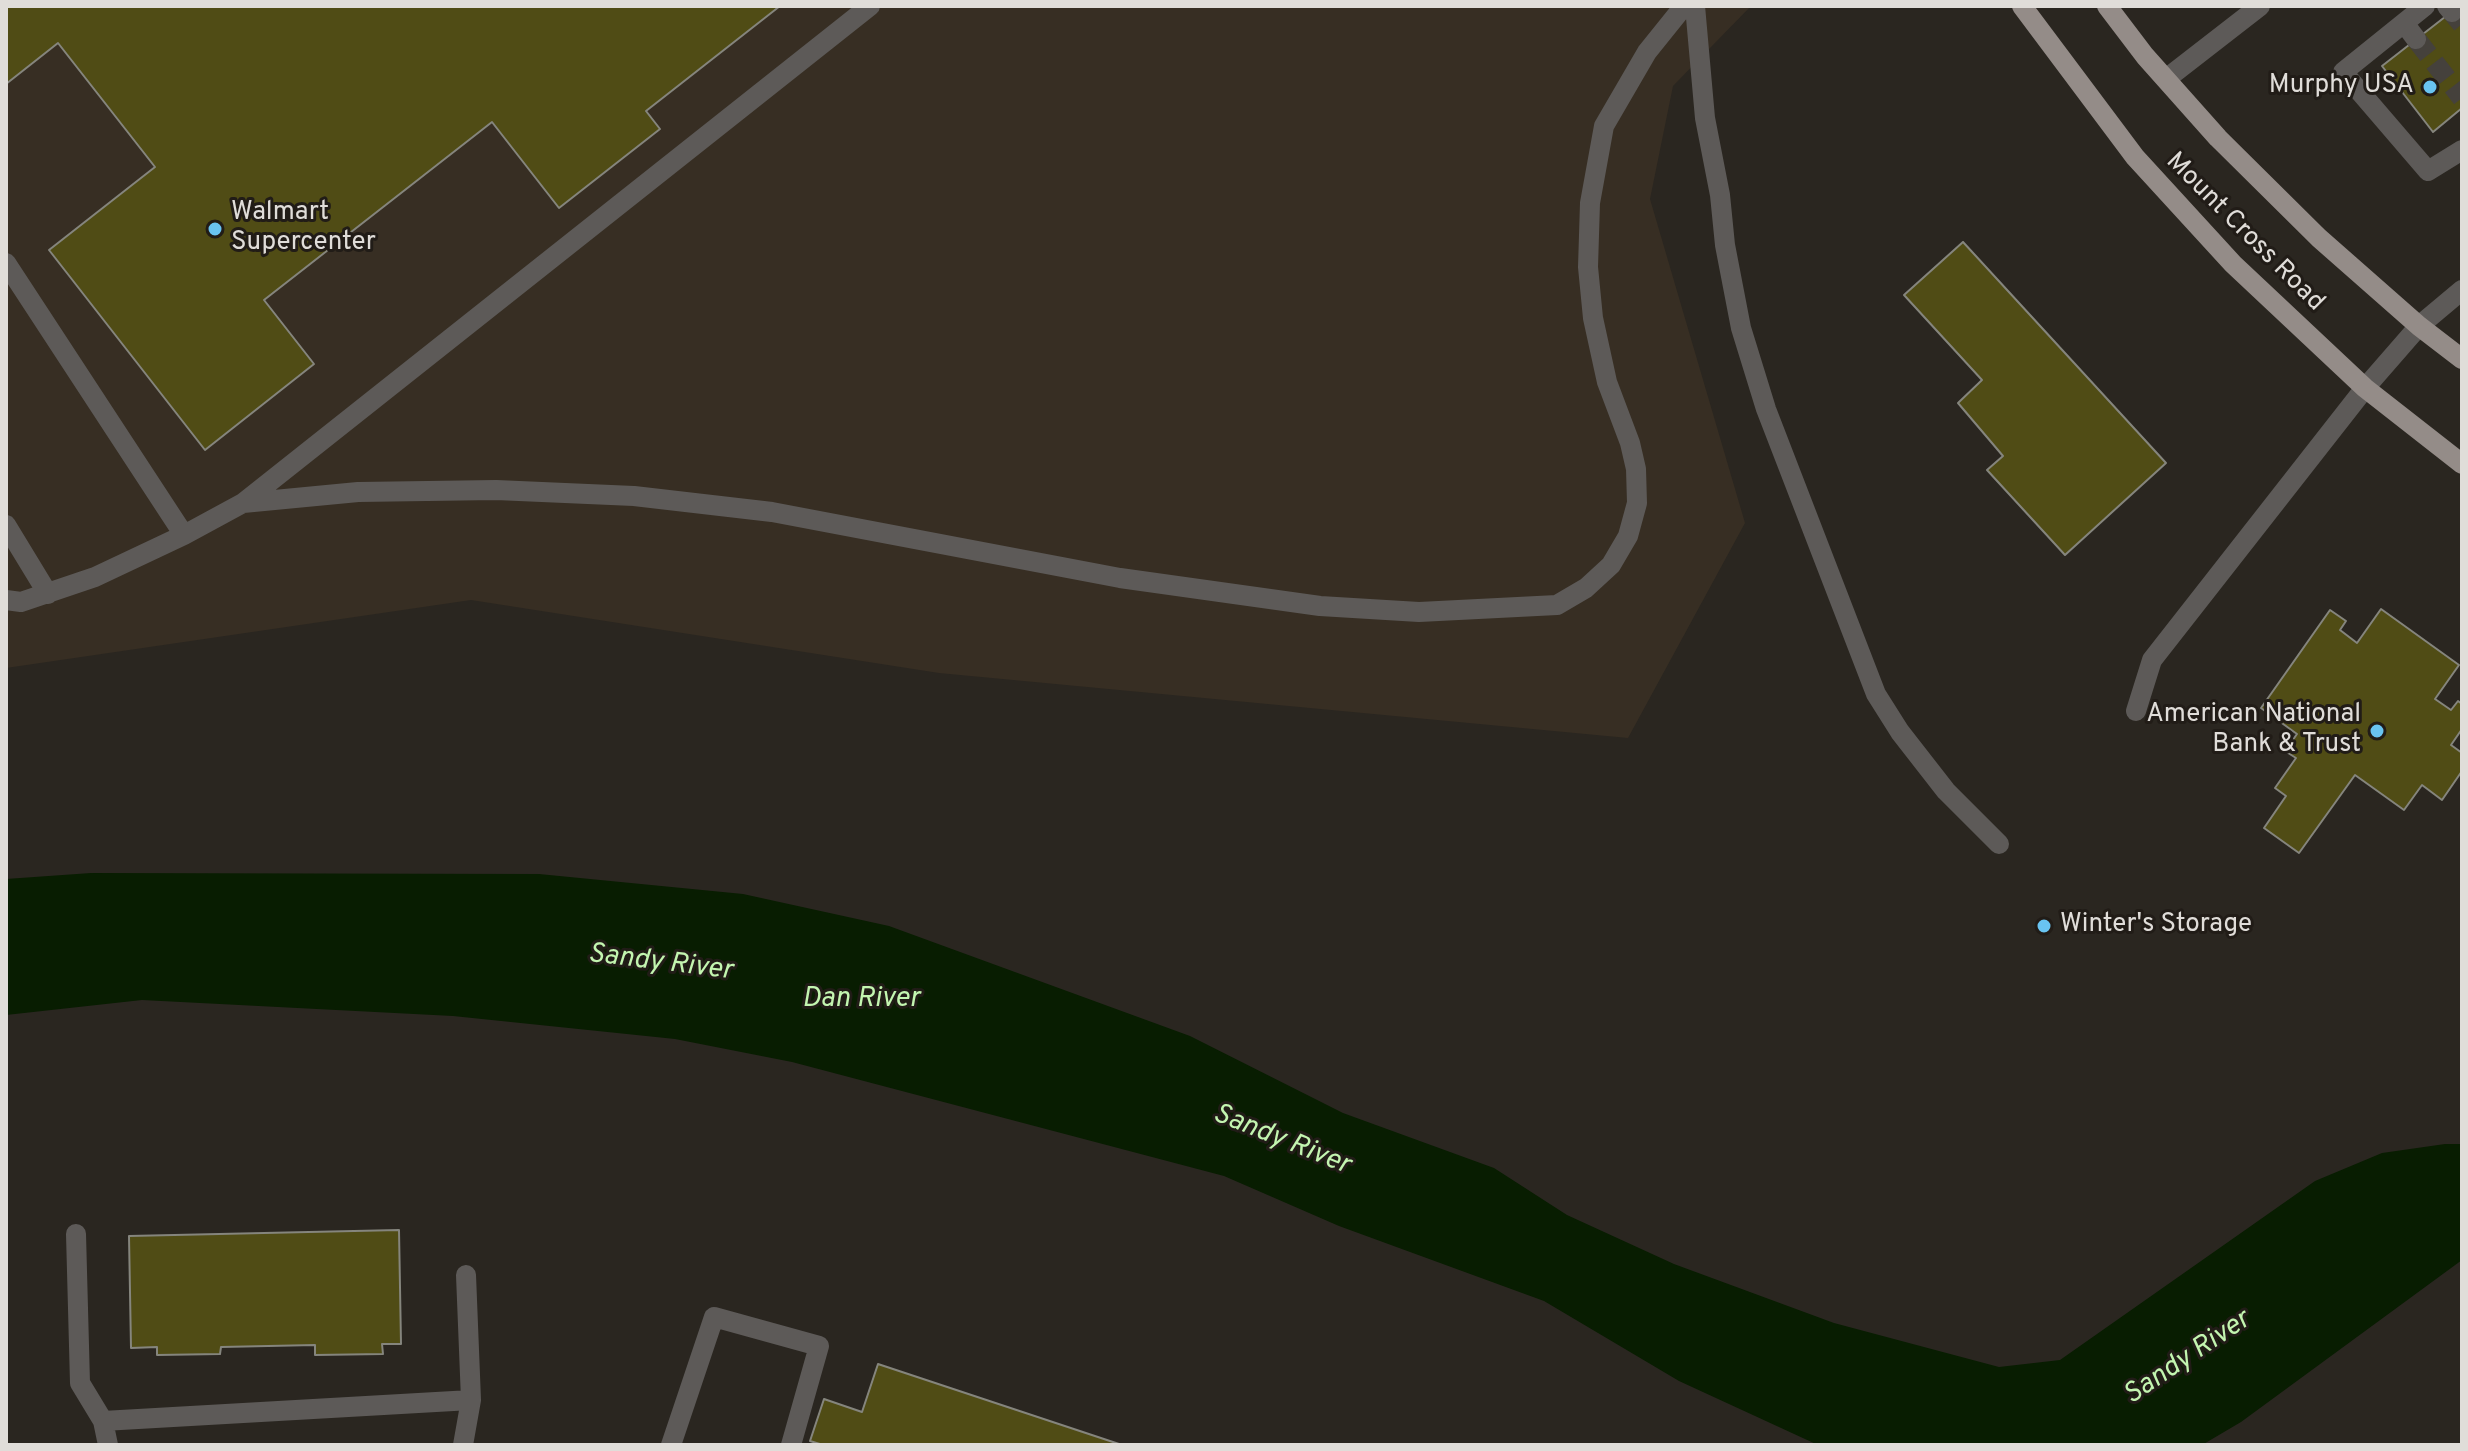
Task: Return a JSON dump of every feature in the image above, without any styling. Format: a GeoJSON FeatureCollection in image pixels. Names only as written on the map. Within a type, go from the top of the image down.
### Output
{"type":"FeatureCollection","features":[{"type":"Feature","properties":{"kind":"main road","name":"Mount Cross Road"},"geometry":{"type":"LineString","coordinates":[[2022,6],[2083,90],[2163,191],[2233,264],[2365,388],[2462,464]]}},
{"type":"Feature","properties":{"kind":"main road","name":"Mount Cross Road"},"geometry":{"type":"LineString","coordinates":[[2107,6],[2218,138],[2319,238],[2419,326],[2462,359]]}},
{"type":"Feature","properties":{"kind":"street"},"geometry":{"type":"LineString","coordinates":[[6,600],[21,602],[95,577],[243,503],[870,6]]}},
{"type":"Feature","properties":{"kind":"street"},"geometry":{"type":"LineString","coordinates":[[243,503],[358,492],[404,491],[496,490],[634,496],[772,512],[1120,578],[1320,606],[1419,612],[1557,605],[1586,588],[1611,565],[1628,536],[1637,503],[1636,469],[1630,443],[1607,382],[1593,318],[1588,267],[1590,203],[1604,126],[1647,52],[1684,6]]}},
{"type":"Feature","properties":{"kind":"street"},"geometry":{"type":"LineString","coordinates":[[1695,6],[1705,118],[1720,195],[1725,245],[1741,328],[1766,409],[1876,694],[1900,732],[1946,791],[1999,844]]}},
{"type":"Feature","properties":{"kind":"street"},"geometry":{"type":"LineString","coordinates":[[2166,79],[2260,6]]}},
{"type":"Feature","properties":{"kind":"street"},"geometry":{"type":"LineString","coordinates":[[2425,6],[2410,31],[2343,72],[2428,171],[2462,150]]}},
{"type":"Feature","properties":{"kind":"street"},"geometry":{"type":"LineString","coordinates":[[6,263],[184,535]]}},
{"type":"Feature","properties":{"kind":"street"},"geometry":{"type":"LineString","coordinates":[[2136,711],[2152,660],[2365,388],[2419,326],[2462,290]]}},
{"type":"Feature","properties":{"kind":"street"},"geometry":{"type":"LineString","coordinates":[[6,525],[48,594]]}},
{"type":"Feature","properties":{"kind":"street"},"geometry":{"type":"LineString","coordinates":[[76,1234],[80,1383],[103,1421],[108,1445]]}},
{"type":"Feature","properties":{"kind":"street"},"geometry":{"type":"LineString","coordinates":[[463,1445],[471,1400],[466,1275]]}},
{"type":"Feature","properties":{"kind":"street"},"geometry":{"type":"LineString","coordinates":[[671,1445],[714,1317],[819,1346],[791,1445]]}},
{"type":"Feature","properties":{"kind":"street"},"geometry":{"type":"LineString","coordinates":[[103,1421],[471,1400]]}},
{"type":"Feature","properties":{"kind":"shaded area"},"geometry":{"type":"Polygon","coordinates":[[[6,6],[1751,6],[1673,86],[1650,199],[1745,523],[1628,738],[939,673],[471,600],[6,668],[6,6]]]}},
{"type":"Feature","properties":{"kind":"water","name":"Dan River"},"geometry":{"type":"Polygon","coordinates":[[[91,873],[539,874],[743,894],[889,926],[1190,1036],[1343,1113],[1494,1168],[1567,1215],[1674,1264],[1834,1323],[1999,1367],[2060,1360],[2315,1181],[2382,1153],[2462,1144],[2462,1260],[2241,1422],[2202,1445],[1818,1445],[1679,1381],[1544,1301],[1339,1226],[1224,1176],[792,1062],[675,1039],[453,1016],[142,1000],[6,1015],[6,879],[91,873]]]}},
{"type":"Feature","properties":{"kind":"building","name":"Walmart Supercenter"},"geometry":{"type":"Polygon","coordinates":[[[6,6],[780,6],[646,111],[660,129],[559,208],[492,122],[264,300],[314,364],[205,450],[49,250],[155,167],[58,43],[6,84],[6,6]]]}},
{"type":"Feature","properties":{"kind":"building","name":"Murphy USA"},"geometry":{"type":"Polygon","coordinates":[[[2462,6],[2462,108],[2433,132],[2382,66],[2462,6]]]}},
{"type":"Feature","properties":{"kind":"building"},"geometry":{"type":"Polygon","coordinates":[[[1963,242],[2166,463],[2065,555],[1987,470],[2003,456],[1958,403],[1982,380],[1904,295],[1963,242]]]}},
{"type":"Feature","properties":{"kind":"building","name":"American National Bank & Trust"},"geometry":{"type":"Polygon","coordinates":[[[2381,609],[2459,665],[2435,699],[2451,710],[2458,701],[2462,704],[2462,729],[2451,745],[2462,753],[2462,771],[2442,800],[2422,785],[2404,810],[2355,775],[2299,853],[2264,828],[2286,796],[2275,788],[2296,758],[2285,751],[2297,734],[2261,708],[2330,610],[2346,621],[2340,630],[2357,643],[2381,609]]]}},
{"type":"Feature","properties":{"kind":"building"},"geometry":{"type":"Polygon","coordinates":[[[399,1230],[401,1344],[382,1344],[383,1354],[315,1355],[315,1345],[221,1347],[220,1354],[157,1355],[157,1347],[131,1348],[129,1236],[399,1230]]]}},
{"type":"Feature","properties":{"kind":"building"},"geometry":{"type":"Polygon","coordinates":[[[878,1364],[1122,1445],[823,1445],[810,1441],[824,1399],[862,1412],[878,1364]]]}},
{"type":"Feature","properties":{"kind":"tunnel"},"geometry":{"type":"LineString","coordinates":[[2452,12],[2462,24]]}},
{"type":"Feature","properties":{"kind":"tunnel"},"geometry":{"type":"LineString","coordinates":[[2416,39],[2462,98]]}},
{"type":"Feature","properties":{"kind":"place","name":"Murphy USA"},"geometry":{"type":"Point","coordinates":[2430,87]}},
{"type":"Feature","properties":{"kind":"place","name":"Walmart Supercenter"},"geometry":{"type":"Point","coordinates":[215,229]}},
{"type":"Feature","properties":{"kind":"place","name":"American National Bank & Trust"},"geometry":{"type":"Point","coordinates":[2377,731]}},
{"type":"Feature","properties":{"kind":"place","name":"Winter's Storage"},"geometry":{"type":"Point","coordinates":[2044,926]}},
{"type":"Feature","properties":{"kind":"water label","name":"Sandy River"},"geometry":{"type":"Point","coordinates":[660,964]}},
{"type":"Feature","properties":{"kind":"water label","name":"Sandy River"},"geometry":{"type":"Point","coordinates":[1281,1141]}},
{"type":"Feature","properties":{"kind":"water label","name":"Sandy River"},"geometry":{"type":"Point","coordinates":[2188,1359]}}]}
